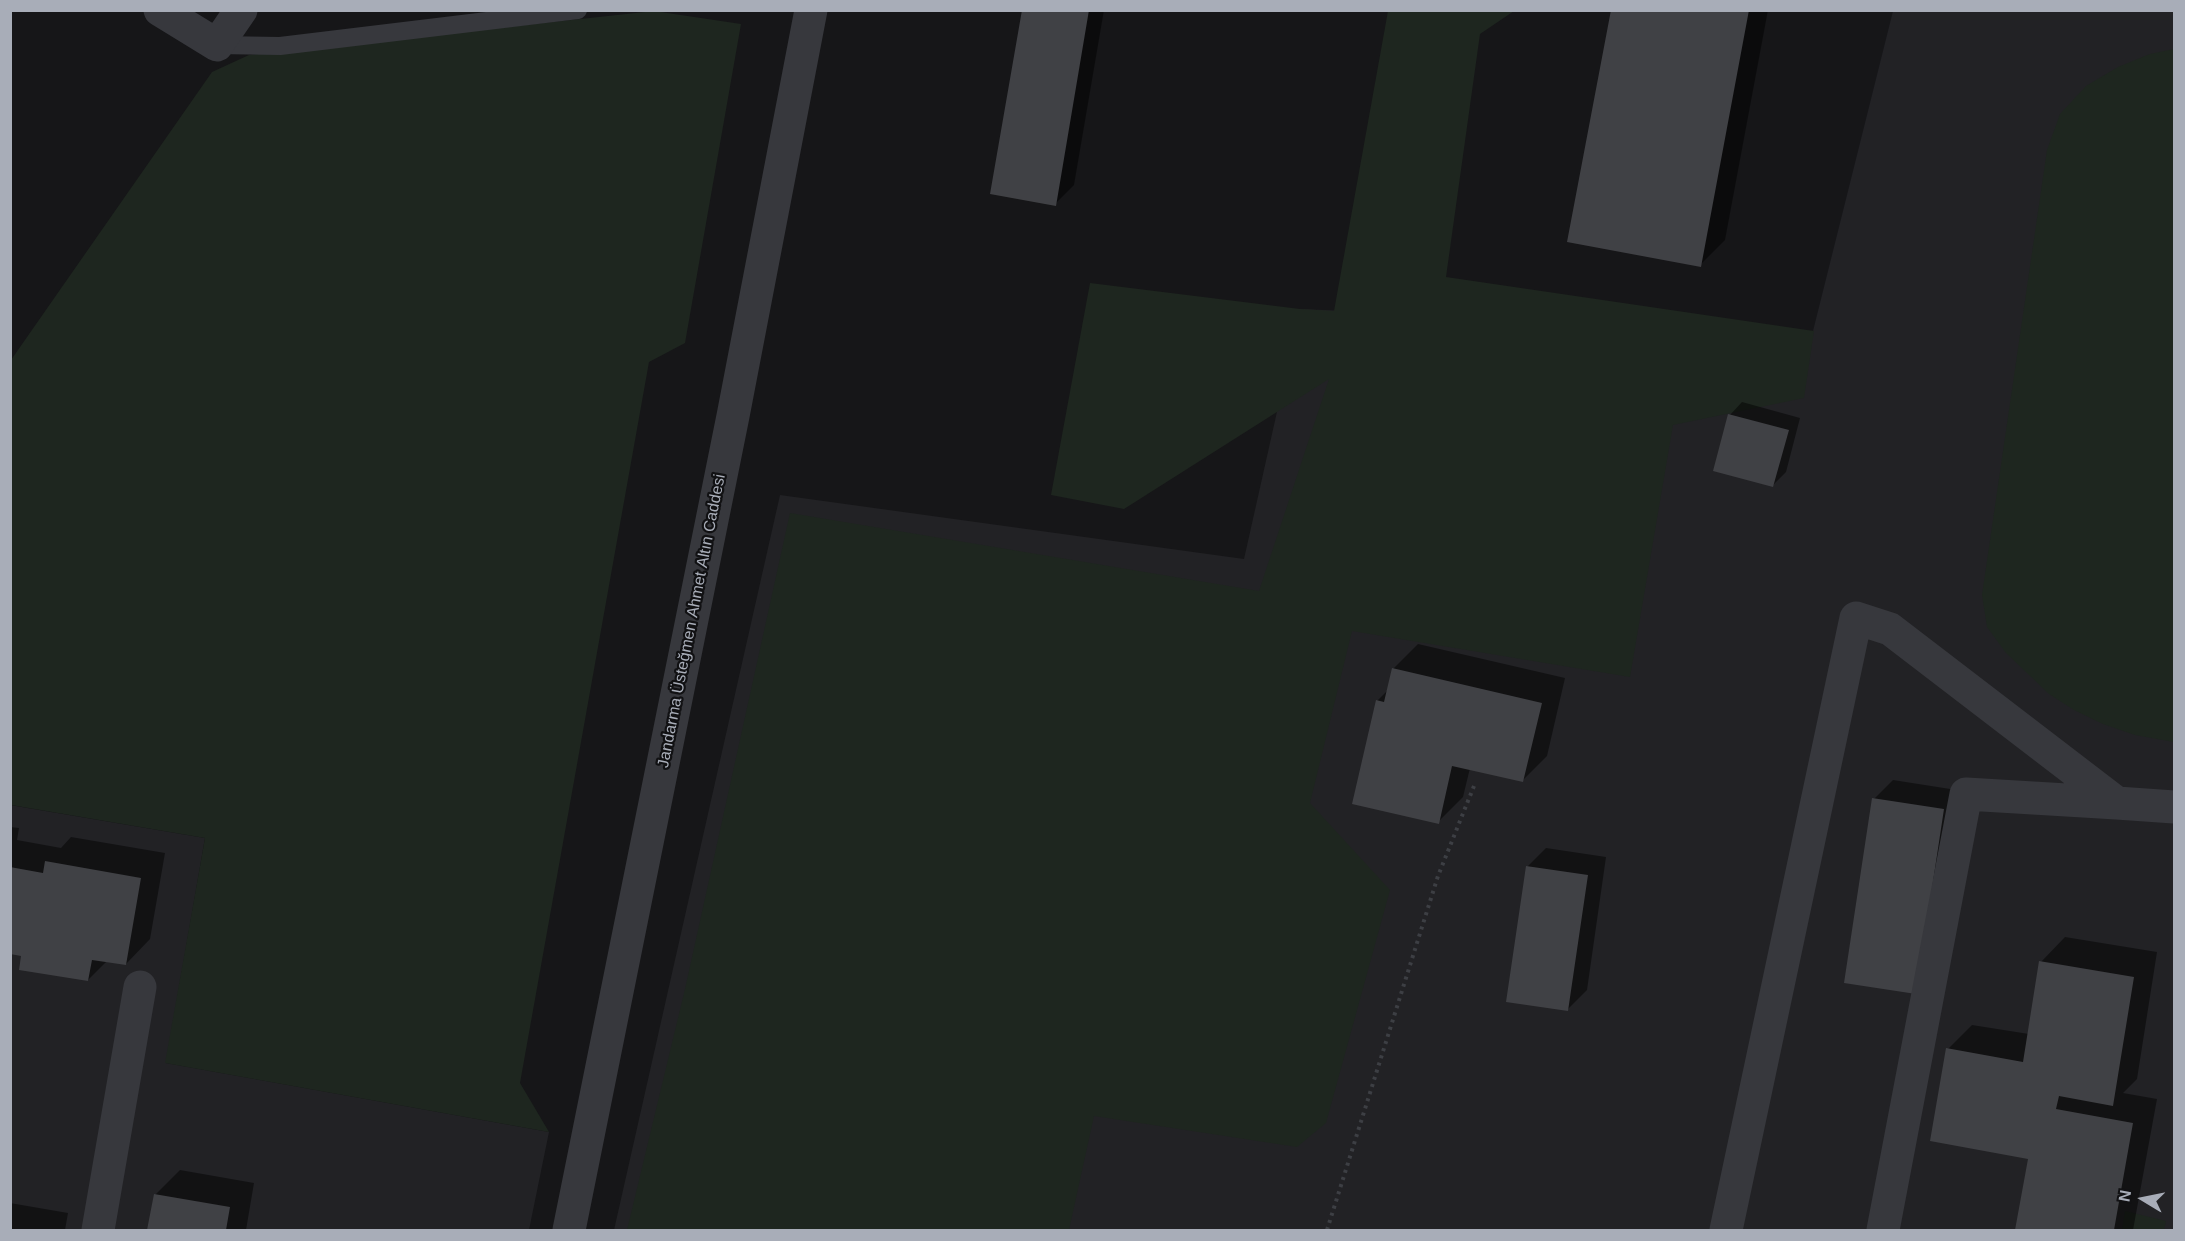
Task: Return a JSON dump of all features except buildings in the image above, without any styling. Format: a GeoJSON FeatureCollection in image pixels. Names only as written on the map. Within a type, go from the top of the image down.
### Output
{"type":"FeatureCollection","features":[{"type":"Feature","properties":{"kind":"street"},"geometry":{"type":"LineString","coordinates":[[160,10],[218,45],[241,10]]}},
{"type":"Feature","properties":{"kind":"street","name":"Jandarma Üsteğmen Ahmet Altın Caddesi"},"geometry":{"type":"LineString","coordinates":[[569,1230],[731,427],[811,10]]}},
{"type":"Feature","properties":{"kind":"street"},"geometry":{"type":"LineString","coordinates":[[1726,1230],[1856,618],[1890,629],[2117,803]]}},
{"type":"Feature","properties":{"kind":"street"},"geometry":{"type":"LineString","coordinates":[[1883,1230],[1966,794],[2175,807]]}},
{"type":"Feature","properties":{"kind":"street"},"geometry":{"type":"LineString","coordinates":[[98,1230],[140,987]]}},
{"type":"Feature","properties":{"kind":"lane"},"geometry":{"type":"LineString","coordinates":[[218,45],[280,46],[578,10]]}},
{"type":"Feature","properties":{"kind":"path"},"geometry":{"type":"LineString","coordinates":[[1327,1230],[1438,876],[1474,786]]}},
{"type":"Feature","properties":{"kind":"shaded area"},"geometry":{"type":"Polygon","coordinates":[[[654,11],[741,24],[685,343],[649,362],[520,1083],[549,1132],[165,1063],[205,838],[11,805],[11,360],[212,72],[249,55],[654,11]]]}},
{"type":"Feature","properties":{"kind":"shaded area"},"geometry":{"type":"Polygon","coordinates":[[[1388,11],[1514,11],[1480,34],[1446,277],[1814,331],[1804,398],[1673,425],[1630,677],[1352,631],[1310,803],[1390,890],[1326,1123],[1297,1147],[1094,1116],[1069,1230],[627,1230],[685,989],[790,513],[1259,591],[1329,379],[1124,509],[1051,495],[1090,283],[1300,309],[1334,311],[1388,11]]]}},
{"type":"Feature","properties":{"kind":"shaded area"},"geometry":{"type":"Polygon","coordinates":[[[1893,11],[2174,11],[2174,1230],[614,1230],[780,495],[1244,559],[1300,309],[1813,331],[1893,11]]]}},
{"type":"Feature","properties":{"kind":"shaded area"},"geometry":{"type":"Polygon","coordinates":[[[2174,49],[2174,742],[2135,735],[2103,724],[2074,710],[2049,694],[2006,653],[1987,627],[1982,595],[2047,150],[2060,114],[2086,86],[2118,67],[2150,54],[2174,49]]]}},
{"type":"Feature","properties":{"kind":"shaded area"},"geometry":{"type":"Polygon","coordinates":[[[10,805],[205,838],[166,1063],[549,1132],[529,1230],[11,1230],[10,805]]]}},
{"type":"Feature","properties":{"kind":"shaded area"},"geometry":{"type":"Polygon","coordinates":[[[2125,1211],[2166,1221],[2164,1230],[2122,1230],[2125,1211]]]}}]}
